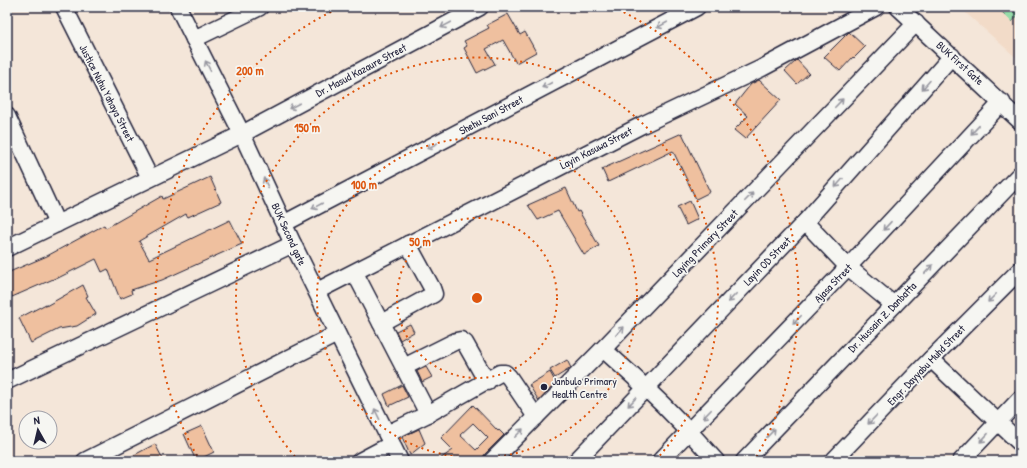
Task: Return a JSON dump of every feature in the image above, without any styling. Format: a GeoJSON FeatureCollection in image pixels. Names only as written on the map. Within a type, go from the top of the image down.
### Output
{"type":"FeatureCollection","features":[{"type":"Feature","properties":{"kind":"street","name":"Justice Nuhu Yahaya Street"},"geometry":{"type":"LineString","coordinates":[[64,7],[150,178]]}},
{"type":"Feature","properties":{"kind":"street","name":"BUK Second gate"},"geometry":{"type":"LineString","coordinates":[[178,7],[242,134],[285,223],[293,244],[400,461]]}},
{"type":"Feature","properties":{"kind":"street"},"geometry":{"type":"LineString","coordinates":[[194,38],[260,7]]}},
{"type":"Feature","properties":{"kind":"street","name":"Dr. Masud Kazaure Street"},"geometry":{"type":"LineString","coordinates":[[7,248],[242,134],[480,7]]}},
{"type":"Feature","properties":{"kind":"street","name":"Shehu Sani Street"},"geometry":{"type":"LineString","coordinates":[[285,223],[697,7]]}},
{"type":"Feature","properties":{"kind":"street","name":"Layin Kasuwa Street"},"geometry":{"type":"LineString","coordinates":[[317,291],[355,273],[408,244],[642,125],[762,68],[876,7]]}},
{"type":"Feature","properties":{"kind":"street","name":"BUK First Gate"},"geometry":{"type":"LineString","coordinates":[[898,7],[1002,102],[1020,121]]}},
{"type":"Feature","properties":{"kind":"street","name":"Laying Primary Street"},"geometry":{"type":"LineString","coordinates":[[492,461],[603,349],[916,23]]}},
{"type":"Feature","properties":{"kind":"street","name":"Layin OD Street"},"geometry":{"type":"LineString","coordinates":[[576,461],[805,222],[952,56]]}},
{"type":"Feature","properties":{"kind":"street","name":"Ajasa Street"},"geometry":{"type":"LineString","coordinates":[[660,461],[848,267],[1002,102]]}},
{"type":"Feature","properties":{"kind":"street"},"geometry":{"type":"LineString","coordinates":[[7,116],[57,224]]}},
{"type":"Feature","properties":{"kind":"street","name":"Dr. Hussain Z. Danbatta"},"geometry":{"type":"LineString","coordinates":[[744,461],[1020,174]]}},
{"type":"Feature","properties":{"kind":"street"},"geometry":{"type":"LineString","coordinates":[[805,222],[848,267],[894,304]]}},
{"type":"Feature","properties":{"kind":"street"},"geometry":{"type":"LineString","coordinates":[[7,381],[293,244]]}},
{"type":"Feature","properties":{"kind":"street"},"geometry":{"type":"LineString","coordinates":[[381,323],[434,294],[408,244]]}},
{"type":"Feature","properties":{"kind":"street","name":"Engr. Dayyabu Muhd Street"},"geometry":{"type":"LineString","coordinates":[[833,461],[931,359],[1020,270]]}},
{"type":"Feature","properties":{"kind":"street"},"geometry":{"type":"LineString","coordinates":[[355,273],[428,414]]}},
{"type":"Feature","properties":{"kind":"street"},"geometry":{"type":"LineString","coordinates":[[85,461],[337,334]]}},
{"type":"Feature","properties":{"kind":"street"},"geometry":{"type":"LineString","coordinates":[[404,367],[456,341],[461,340],[465,343],[487,382]]}},
{"type":"Feature","properties":{"kind":"street"},"geometry":{"type":"LineString","coordinates":[[603,349],[647,387],[690,431],[716,461]]}},
{"type":"Feature","properties":{"kind":"street"},"geometry":{"type":"LineString","coordinates":[[931,359],[1020,443]]}},
{"type":"Feature","properties":{"kind":"street"},"geometry":{"type":"LineString","coordinates":[[360,461],[389,439],[428,414],[487,382],[500,373],[504,373],[509,377],[536,417]]}},
{"type":"Feature","properties":{"kind":"street"},"geometry":{"type":"LineString","coordinates":[[962,461],[1020,399]]}},
{"type":"Feature","properties":{"kind":"shaded area"},"geometry":{"type":"Polygon","coordinates":[[[959,7],[1020,7],[1020,61],[985,30],[959,7]]]}},
{"type":"Feature","properties":{"kind":"green space"},"geometry":{"type":"Polygon","coordinates":[[[997,7],[1020,7],[1020,13],[1012,22],[997,7]]]}},
{"type":"Feature","properties":{"kind":"building"},"geometry":{"type":"Polygon","coordinates":[[[508,14],[520,35],[525,32],[536,52],[516,63],[503,40],[486,49],[495,64],[477,73],[464,48],[467,46],[464,41],[489,28],[487,25],[508,14]]]}},
{"type":"Feature","properties":{"kind":"building"},"geometry":{"type":"Polygon","coordinates":[[[849,32],[865,47],[840,71],[824,57],[849,32]]]}},
{"type":"Feature","properties":{"kind":"building"},"geometry":{"type":"Polygon","coordinates":[[[797,60],[809,73],[797,84],[785,71],[797,60]]]}},
{"type":"Feature","properties":{"kind":"building"},"geometry":{"type":"Polygon","coordinates":[[[759,80],[781,100],[745,139],[734,130],[748,116],[735,104],[751,84],[759,80]]]}},
{"type":"Feature","properties":{"kind":"building"},"geometry":{"type":"Polygon","coordinates":[[[682,133],[710,192],[696,199],[673,151],[608,182],[602,169],[682,133]]]}},
{"type":"Feature","properties":{"kind":"building"},"geometry":{"type":"Polygon","coordinates":[[[210,177],[221,202],[188,217],[186,214],[139,241],[149,259],[230,220],[242,244],[162,280],[131,290],[132,294],[120,299],[108,269],[102,272],[96,259],[58,278],[12,297],[7,285],[7,273],[47,256],[104,225],[106,228],[162,196],[163,199],[210,177]]]}},
{"type":"Feature","properties":{"kind":"building"},"geometry":{"type":"Polygon","coordinates":[[[566,188],[577,212],[579,211],[599,246],[584,255],[558,211],[538,220],[528,205],[566,188]]]}},
{"type":"Feature","properties":{"kind":"building"},"geometry":{"type":"Polygon","coordinates":[[[690,201],[698,219],[686,225],[677,207],[690,201]]]}},
{"type":"Feature","properties":{"kind":"building"},"geometry":{"type":"Polygon","coordinates":[[[83,285],[88,296],[86,297],[96,314],[77,326],[59,329],[31,343],[19,318],[46,304],[46,306],[83,285]]]}},
{"type":"Feature","properties":{"kind":"building"},"geometry":{"type":"Polygon","coordinates":[[[410,324],[414,332],[400,340],[396,331],[410,324]]]}},
{"type":"Feature","properties":{"kind":"building"},"geometry":{"type":"Polygon","coordinates":[[[567,360],[571,368],[555,378],[550,370],[567,360]]]}},
{"type":"Feature","properties":{"kind":"building"},"geometry":{"type":"Polygon","coordinates":[[[426,367],[432,377],[422,382],[417,371],[426,367]]]}},
{"type":"Feature","properties":{"kind":"building","name":"Janbulo Primary Health Centre"},"geometry":{"type":"Polygon","coordinates":[[[550,372],[556,383],[539,401],[529,385],[550,372]]]}},
{"type":"Feature","properties":{"kind":"building"},"geometry":{"type":"Polygon","coordinates":[[[402,385],[408,397],[389,406],[384,394],[402,385]]]}},
{"type":"Feature","properties":{"kind":"building"},"geometry":{"type":"Polygon","coordinates":[[[473,405],[498,431],[499,430],[504,435],[485,454],[481,461],[437,461],[453,450],[441,438],[473,405]],[[473,423],[460,435],[476,450],[488,438],[473,423]]]}},
{"type":"Feature","properties":{"kind":"building"},"geometry":{"type":"Polygon","coordinates":[[[202,426],[214,452],[196,461],[184,434],[202,426]]]}},
{"type":"Feature","properties":{"kind":"building"},"geometry":{"type":"Polygon","coordinates":[[[419,429],[425,443],[410,455],[402,437],[419,429]]]}},
{"type":"Feature","properties":{"kind":"building"},"geometry":{"type":"Polygon","coordinates":[[[155,444],[164,461],[123,461],[155,444]]]}},
{"type":"Feature","properties":{"kind":"place","name":"Janbulo Primary Health Centre"},"geometry":{"type":"Point","coordinates":[544,387]}}]}
